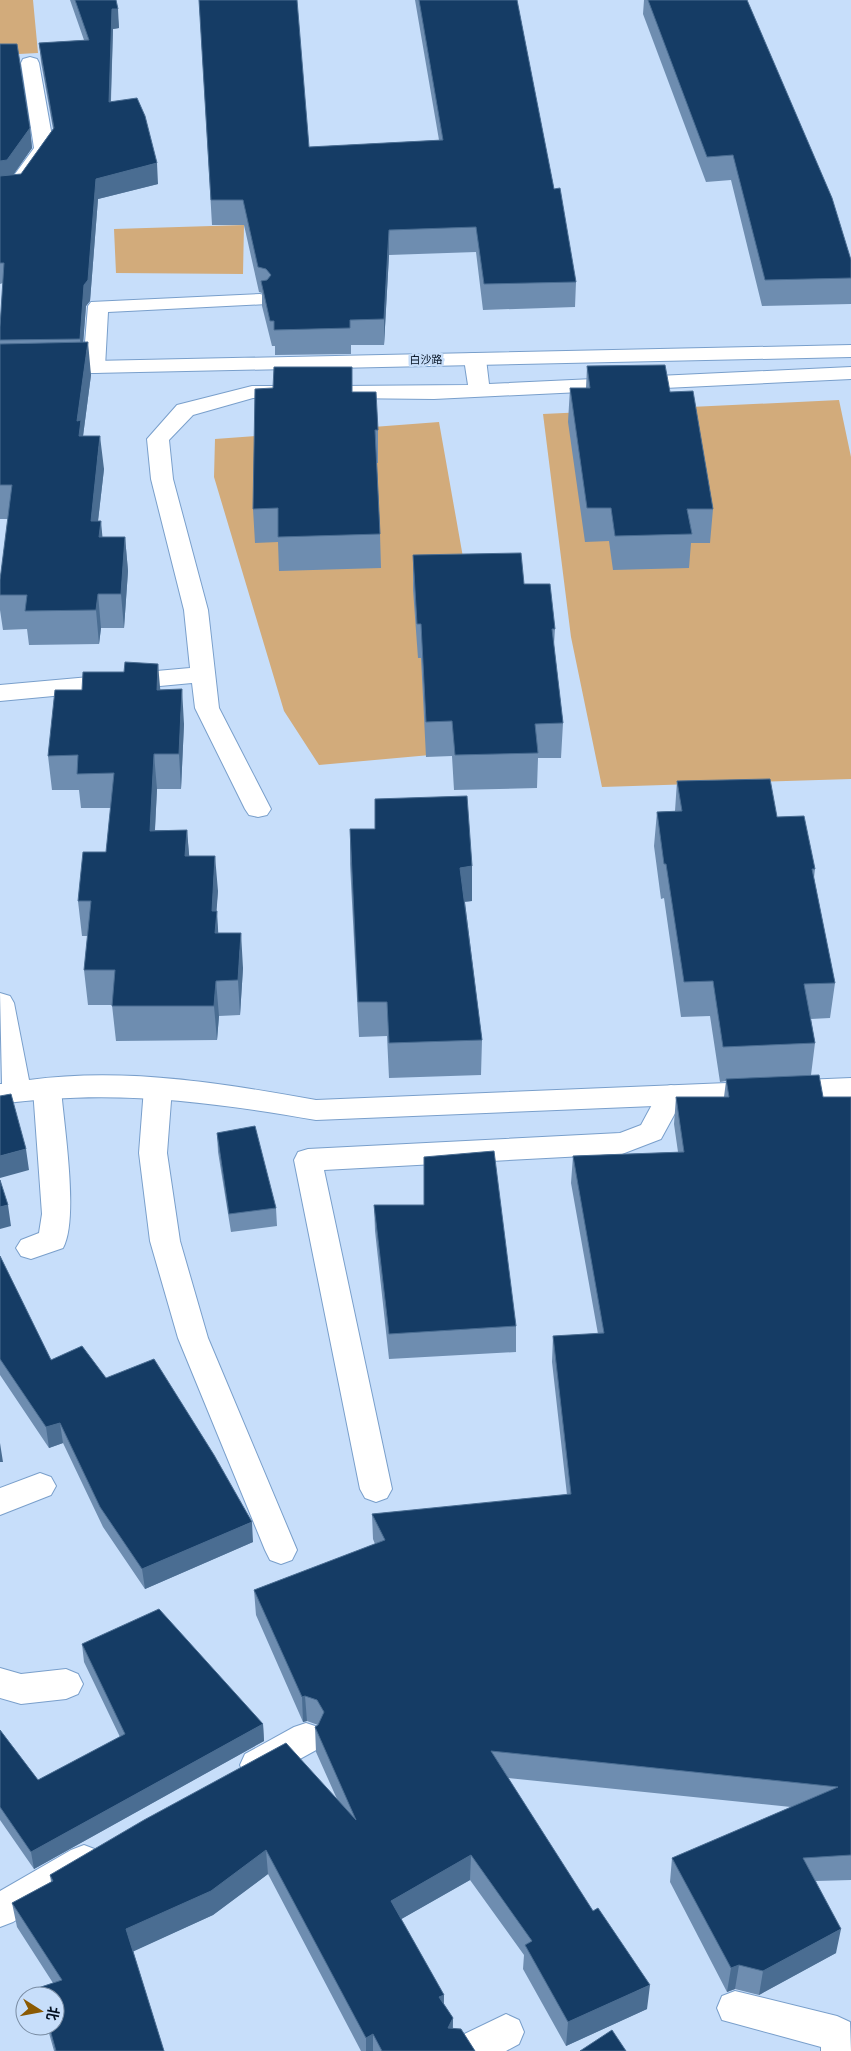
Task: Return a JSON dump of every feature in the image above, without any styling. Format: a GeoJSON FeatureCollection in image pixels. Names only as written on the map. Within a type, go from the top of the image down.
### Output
{"type":"FeatureCollection","features":[{"type":"Feature","properties":{"kind":"street"},"geometry":{"type":"LineString","coordinates":[[16,188],[44,148],[30,63]]}},
{"type":"Feature","properties":{"kind":"street"},"geometry":{"type":"LineString","coordinates":[[94,367],[98,306],[260,300]]}},
{"type":"Feature","properties":{"kind":"street","name":"白沙路"},"geometry":{"type":"LineString","coordinates":[[0,369],[851,351]]}},
{"type":"Feature","properties":{"kind":"street"},"geometry":{"type":"LineString","coordinates":[[475,359],[479,391]]}},
{"type":"Feature","properties":{"kind":"street"},"geometry":{"type":"LineString","coordinates":[[258,809],[207,708],[196,610],[162,479],[158,439],[185,410],[252,392],[434,393],[851,373]]}},
{"type":"Feature","properties":{"kind":"street"},"geometry":{"type":"LineString","coordinates":[[0,693],[203,674]]}},
{"type":"Feature","properties":{"kind":"street"},"geometry":{"type":"LineString","coordinates":[[0,1003],[9,1093],[112,1085],[237,1095],[316,1110],[851,1088]]}},
{"type":"Feature","properties":{"kind":"street"},"geometry":{"type":"LineString","coordinates":[[158,1088],[153,1153],[166,1241],[193,1338],[281,1550]]}},
{"type":"Feature","properties":{"kind":"street"},"geometry":{"type":"LineString","coordinates":[[31,1248],[53,1240],[57,1214],[47,1089]]}},
{"type":"Feature","properties":{"kind":"street"},"geometry":{"type":"LineString","coordinates":[[376,1489],[308,1160],[622,1143],[651,1132],[671,1095]]}},
{"type":"Feature","properties":{"kind":"street"},"geometry":{"type":"LineString","coordinates":[[0,1502],[40,1486]]}},
{"type":"Feature","properties":{"kind":"street"},"geometry":{"type":"LineString","coordinates":[[0,1683],[21,1689],[66,1684]]}},
{"type":"Feature","properties":{"kind":"street"},"geometry":{"type":"LineString","coordinates":[[229,1780],[306,1738]]}},
{"type":"Feature","properties":{"kind":"street"},"geometry":{"type":"LineString","coordinates":[[0,1910],[108,1847]]}},
{"type":"Feature","properties":{"kind":"street"},"geometry":{"type":"LineString","coordinates":[[735,2008],[837,2034],[840,2051]]}},
{"type":"Feature","properties":{"kind":"street"},"geometry":{"type":"LineString","coordinates":[[469,2051],[506,2032]]}},
{"type":"Feature","properties":{"kind":"shaded area"},"geometry":{"type":"Polygon","coordinates":[[[0,0],[33,0],[38,53],[0,55],[0,0]]]}},
{"type":"Feature","properties":{"kind":"shaded area"},"geometry":{"type":"Polygon","coordinates":[[[244,225],[243,274],[116,273],[114,229],[244,225]]]}},
{"type":"Feature","properties":{"kind":"shaded area"},"geometry":{"type":"Polygon","coordinates":[[[839,400],[851,457],[851,779],[602,787],[571,637],[543,414],[839,400]]]}},
{"type":"Feature","properties":{"kind":"shaded area"},"geometry":{"type":"Polygon","coordinates":[[[439,422],[497,749],[319,765],[284,711],[214,477],[215,439],[439,422]]]}},
{"type":"Feature","properties":{"kind":"building"},"geometry":{"type":"Polygon","coordinates":[[[75,0],[116,0],[118,9],[112,9],[109,102],[137,98],[145,116],[157,163],[96,179],[88,280],[84,285],[80,339],[0,340],[4,263],[0,263],[0,176],[21,174],[54,128],[39,43],[89,40],[75,0]]]}},
{"type":"Feature","properties":{"kind":"building"},"geometry":{"type":"Polygon","coordinates":[[[199,0],[297,0],[309,147],[443,140],[419,0],[517,0],[554,189],[560,188],[576,282],[484,284],[476,227],[389,230],[384,319],[350,320],[350,328],[274,330],[274,321],[270,321],[261,281],[267,280],[271,275],[266,269],[258,267],[243,200],[211,200],[199,0]]]}},
{"type":"Feature","properties":{"kind":"building"},"geometry":{"type":"Polygon","coordinates":[[[648,0],[747,0],[832,198],[851,260],[851,278],[765,280],[733,155],[707,157],[648,0]]]}},
{"type":"Feature","properties":{"kind":"building"},"geometry":{"type":"Polygon","coordinates":[[[0,44],[17,44],[30,128],[7,160],[0,161],[0,44]]]}},
{"type":"Feature","properties":{"kind":"building"},"geometry":{"type":"Polygon","coordinates":[[[88,342],[77,421],[81,420],[79,436],[100,436],[91,521],[101,521],[99,537],[125,537],[121,594],[98,594],[96,610],[25,611],[27,595],[0,595],[0,580],[12,485],[0,485],[0,344],[88,342]]]}},
{"type":"Feature","properties":{"kind":"building"},"geometry":{"type":"Polygon","coordinates":[[[665,365],[670,392],[693,391],[713,509],[687,509],[692,534],[615,536],[611,508],[587,508],[570,388],[590,388],[587,366],[665,365]]]}},
{"type":"Feature","properties":{"kind":"building"},"geometry":{"type":"Polygon","coordinates":[[[274,367],[352,367],[352,392],[376,392],[378,430],[375,430],[380,534],[278,537],[278,508],[253,509],[255,389],[273,388],[274,367]]]}},
{"type":"Feature","properties":{"kind":"building"},"geometry":{"type":"Polygon","coordinates":[[[521,553],[524,584],[550,584],[555,629],[552,629],[563,723],[535,724],[538,753],[455,755],[452,721],[426,722],[421,624],[417,624],[413,555],[521,553]]]}},
{"type":"Feature","properties":{"kind":"building"},"geometry":{"type":"Polygon","coordinates":[[[125,662],[158,664],[157,690],[182,689],[179,754],[154,754],[150,831],[187,830],[185,856],[215,856],[212,911],[217,911],[215,933],[241,933],[238,980],[216,981],[214,1006],[112,1006],[115,970],[84,970],[91,901],[78,901],[83,852],[106,852],[114,773],[77,774],[78,755],[48,756],[55,690],[82,690],[83,672],[124,672],[125,662]]]}},
{"type":"Feature","properties":{"kind":"building"},"geometry":{"type":"Polygon","coordinates":[[[770,779],[777,817],[804,816],[815,869],[812,869],[835,983],[804,984],[815,1043],[723,1047],[713,981],[684,982],[657,812],[682,811],[677,781],[770,779]]]}},
{"type":"Feature","properties":{"kind":"building"},"geometry":{"type":"Polygon","coordinates":[[[467,796],[472,866],[460,868],[482,1040],[389,1043],[387,1002],[358,1002],[350,829],[375,829],[375,799],[467,796]]]}},
{"type":"Feature","properties":{"kind":"building"},"geometry":{"type":"Polygon","coordinates":[[[819,1075],[823,1097],[851,1097],[851,1855],[803,1858],[841,1929],[763,1971],[739,1965],[731,1968],[672,1858],[838,1787],[491,1751],[593,1911],[598,1908],[650,1985],[568,2022],[525,1945],[532,1941],[471,1855],[391,1901],[444,1995],[439,1997],[453,2018],[448,2028],[461,2029],[475,2051],[382,2051],[373,2034],[366,2038],[266,1850],[211,1891],[126,1929],[164,2051],[56,2051],[52,2036],[65,2036],[65,1986],[44,1986],[62,1980],[12,1903],[53,1881],[50,1875],[144,1820],[286,1743],[356,1820],[315,1727],[318,1725],[324,1712],[317,1700],[305,1696],[302,1697],[254,1590],[385,1540],[372,1514],[571,1494],[553,1336],[604,1333],[573,1156],[684,1152],[676,1097],[729,1097],[726,1079],[819,1075]]]}},
{"type":"Feature","properties":{"kind":"building"},"geometry":{"type":"Polygon","coordinates":[[[11,1094],[26,1149],[0,1156],[0,1096],[11,1094]]]}},
{"type":"Feature","properties":{"kind":"building"},"geometry":{"type":"Polygon","coordinates":[[[255,1126],[276,1208],[229,1214],[217,1133],[255,1126]]]}},
{"type":"Feature","properties":{"kind":"building"},"geometry":{"type":"Polygon","coordinates":[[[494,1151],[516,1326],[389,1334],[374,1205],[424,1205],[424,1157],[494,1151]]]}},
{"type":"Feature","properties":{"kind":"building"},"geometry":{"type":"Polygon","coordinates":[[[0,1180],[8,1205],[0,1207],[0,1180]]]}},
{"type":"Feature","properties":{"kind":"building"},"geometry":{"type":"Polygon","coordinates":[[[0,1256],[51,1360],[82,1346],[106,1378],[154,1359],[214,1455],[252,1522],[142,1569],[100,1507],[60,1423],[46,1427],[0,1359],[0,1256]]]}},
{"type":"Feature","properties":{"kind":"building"},"geometry":{"type":"Polygon","coordinates":[[[159,1609],[263,1724],[31,1852],[0,1807],[0,1730],[38,1780],[125,1734],[82,1644],[159,1609]]]}},
{"type":"Feature","properties":{"kind":"building"},"geometry":{"type":"Polygon","coordinates":[[[612,2030],[626,2051],[580,2051],[612,2030]]]}}]}
